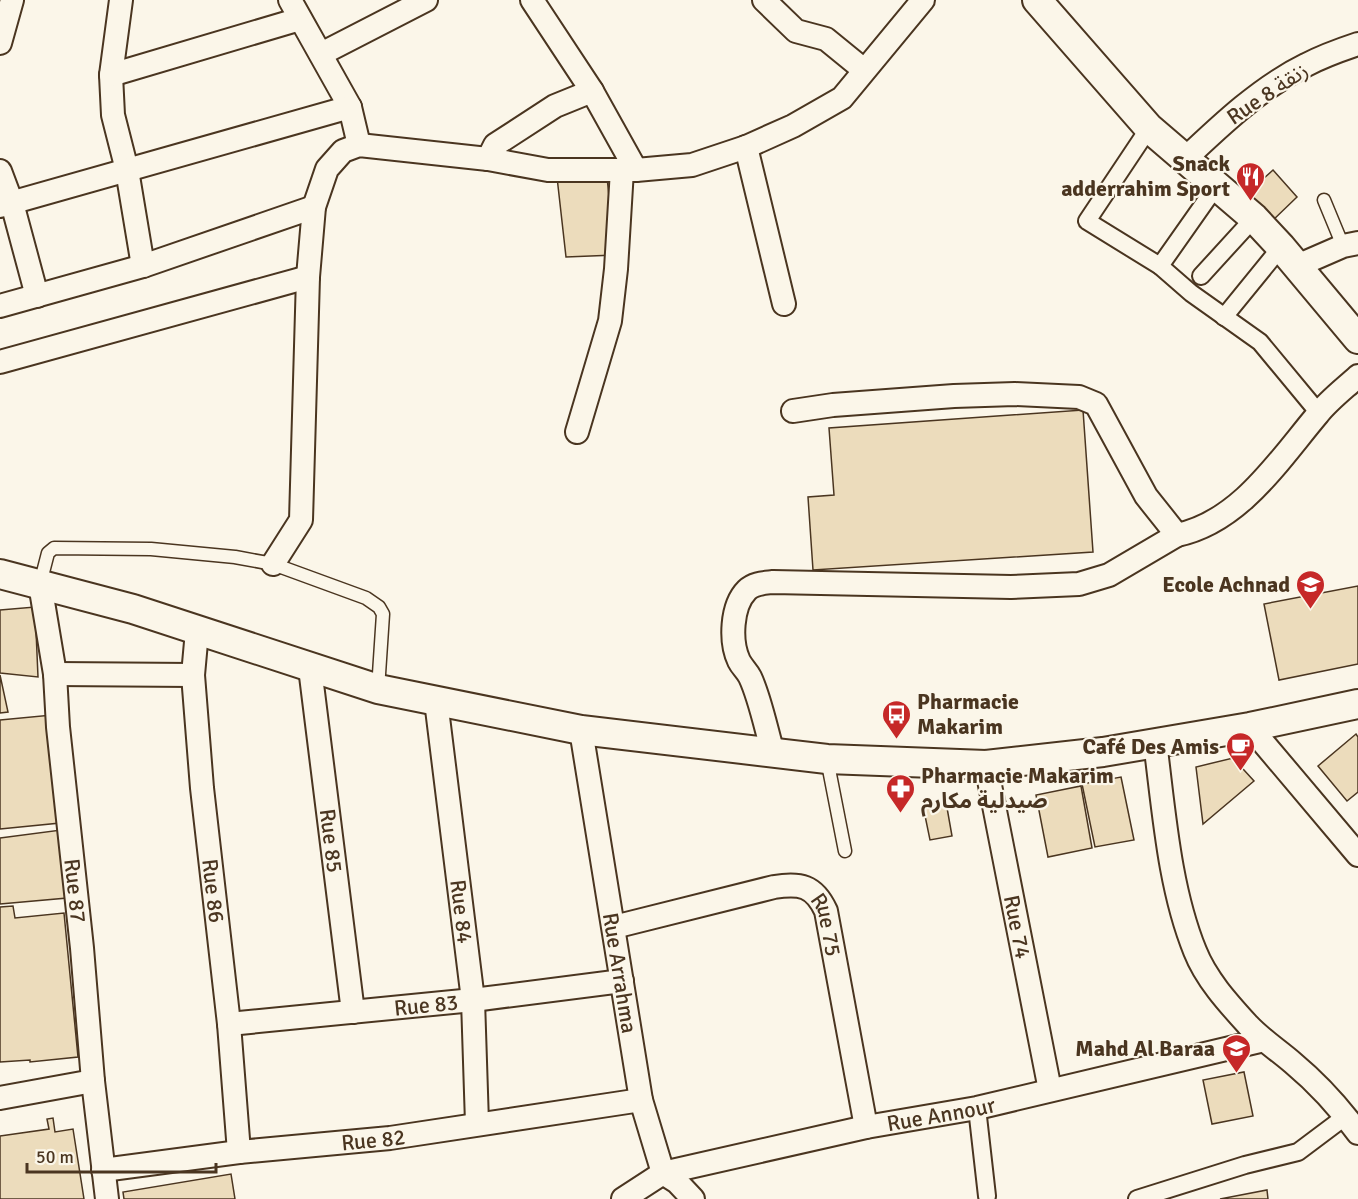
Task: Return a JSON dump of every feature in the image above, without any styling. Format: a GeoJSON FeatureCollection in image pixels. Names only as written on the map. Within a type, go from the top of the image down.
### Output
{"type":"FeatureCollection","features":[{"type":"Feature","properties":{"kind":"street"},"geometry":{"type":"LineString","coordinates":[[0,43],[12,0]]}},
{"type":"Feature","properties":{"kind":"street"},"geometry":{"type":"LineString","coordinates":[[121,0],[111,75],[113,115],[127,171],[143,266]]}},
{"type":"Feature","properties":{"kind":"street"},"geometry":{"type":"LineString","coordinates":[[321,54],[426,0]]}},
{"type":"Feature","properties":{"kind":"street"},"geometry":{"type":"LineString","coordinates":[[532,0],[592,91],[629,170],[610,321],[577,432]]}},
{"type":"Feature","properties":{"kind":"street"},"geometry":{"type":"LineString","coordinates":[[764,0],[796,31],[826,39],[864,70]]}},
{"type":"Feature","properties":{"kind":"street"},"geometry":{"type":"LineString","coordinates":[[273,564],[301,520],[308,277],[314,207],[327,169],[343,151],[359,145],[489,159],[548,170],[629,170],[692,165],[746,147],[793,126],[842,98],[923,0]]}},
{"type":"Feature","properties":{"kind":"street"},"geometry":{"type":"LineString","coordinates":[[1045,2],[1149,128],[1254,218],[1358,339]]}},
{"type":"Feature","properties":{"kind":"street"},"geometry":{"type":"LineString","coordinates":[[111,75],[295,9],[350,106],[359,145]]}},
{"type":"Feature","properties":{"kind":"street","name":"Rue 8 زنقة"},"geometry":{"type":"LineString","coordinates":[[1185,159],[1222,123],[1286,76],[1323,57],[1358,44]]}},
{"type":"Feature","properties":{"kind":"street"},"geometry":{"type":"LineString","coordinates":[[489,159],[495,145],[555,106],[592,91]]}},
{"type":"Feature","properties":{"kind":"street"},"geometry":{"type":"LineString","coordinates":[[6,204],[350,106]]}},
{"type":"Feature","properties":{"kind":"street"},"geometry":{"type":"LineString","coordinates":[[1149,128],[1087,221],[1160,266],[1191,293],[1260,342],[1318,412]]}},
{"type":"Feature","properties":{"kind":"street"},"geometry":{"type":"LineString","coordinates":[[746,147],[784,304]]}},
{"type":"Feature","properties":{"kind":"street"},"geometry":{"type":"LineString","coordinates":[[0,171],[6,204],[37,296]]}},
{"type":"Feature","properties":{"kind":"street"},"geometry":{"type":"LineString","coordinates":[[1160,266],[1217,185]]}},
{"type":"Feature","properties":{"kind":"street"},"geometry":{"type":"LineString","coordinates":[[0,306],[143,266],[314,207]]}},
{"type":"Feature","properties":{"kind":"street"},"geometry":{"type":"LineString","coordinates":[[1201,276],[1254,218]]}},
{"type":"Feature","properties":{"kind":"street"},"geometry":{"type":"LineString","coordinates":[[1224,317],[1289,256],[1350,245]]}},
{"type":"Feature","properties":{"kind":"street"},"geometry":{"type":"LineString","coordinates":[[0,362],[308,277]]}},
{"type":"Feature","properties":{"kind":"street"},"geometry":{"type":"LineString","coordinates":[[774,753],[750,676],[735,650],[734,634],[741,600],[748,590],[756,585],[774,582],[1011,587],[1079,584],[1109,575],[1177,535],[1195,531],[1214,522],[1239,504],[1296,443],[1318,412],[1358,376]]}},
{"type":"Feature","properties":{"kind":"street"},"geometry":{"type":"LineString","coordinates":[[792,411],[833,405],[954,396],[1015,394],[1079,397],[1096,404],[1146,496],[1177,535]]}},
{"type":"Feature","properties":{"kind":"street"},"geometry":{"type":"LineString","coordinates":[[14,580],[133,609],[378,689],[581,730],[827,759],[986,765],[1103,752],[1250,727],[1358,704]]}},
{"type":"Feature","properties":{"kind":"street","name":"Rue 87"},"geometry":{"type":"LineString","coordinates":[[14,580],[55,674],[58,727],[106,1199]]}},
{"type":"Feature","properties":{"kind":"street","name":"Rue 86"},"geometry":{"type":"LineString","coordinates":[[197,630],[193,675],[202,789],[229,1024],[239,1152]]}},
{"type":"Feature","properties":{"kind":"street","name":"Rue 85"},"geometry":{"type":"LineString","coordinates":[[310,668],[353,1012]]}},
{"type":"Feature","properties":{"kind":"street"},"geometry":{"type":"LineString","coordinates":[[55,674],[193,675]]}},
{"type":"Feature","properties":{"kind":"street","name":"Rue 84"},"geometry":{"type":"LineString","coordinates":[[436,701],[473,1000],[477,1123]]}},
{"type":"Feature","properties":{"kind":"street"},"geometry":{"type":"LineString","coordinates":[[1250,727],[1358,855]]}},
{"type":"Feature","properties":{"kind":"street","name":"Rue Arrahma"},"geometry":{"type":"LineString","coordinates":[[581,730],[641,1100],[663,1173]]}},
{"type":"Feature","properties":{"kind":"street"},"geometry":{"type":"LineString","coordinates":[[1137,1199],[1245,1165],[1298,1152],[1354,1118],[1250,1027],[1220,992],[1196,953],[1183,916],[1167,840],[1155,742]]}},
{"type":"Feature","properties":{"kind":"street","name":"Rue 74"},"geometry":{"type":"LineString","coordinates":[[986,765],[1050,1090]]}},
{"type":"Feature","properties":{"kind":"street","name":"Rue 75"},"geometry":{"type":"LineString","coordinates":[[614,927],[774,886],[797,885],[814,892],[819,897],[825,911],[866,1127]]}},
{"type":"Feature","properties":{"kind":"street","name":"Rue 83"},"geometry":{"type":"LineString","coordinates":[[229,1024],[473,1000],[622,981]]}},
{"type":"Feature","properties":{"kind":"street","name":"Rue Annour"},"geometry":{"type":"LineString","coordinates":[[623,1199],[663,1173],[866,1127],[977,1108],[1264,1040]]}},
{"type":"Feature","properties":{"kind":"street"},"geometry":{"type":"LineString","coordinates":[[0,1098],[93,1081]]}},
{"type":"Feature","properties":{"kind":"street","name":"Rue 82"},"geometry":{"type":"LineString","coordinates":[[103,1170],[239,1152],[390,1137],[641,1100]]}},
{"type":"Feature","properties":{"kind":"street"},"geometry":{"type":"LineString","coordinates":[[977,1108],[987,1196]]}},
{"type":"Feature","properties":{"kind":"street"},"geometry":{"type":"LineString","coordinates":[[663,1173],[677,1182],[693,1199]]}},
{"type":"Feature","properties":{"kind":"lane"},"geometry":{"type":"LineString","coordinates":[[1324,200],[1350,245]]}},
{"type":"Feature","properties":{"kind":"lane"},"geometry":{"type":"LineString","coordinates":[[14,580],[54,548],[151,549],[235,557],[273,564],[366,598],[379,607],[383,614],[378,689]]}},
{"type":"Feature","properties":{"kind":"lane"},"geometry":{"type":"LineString","coordinates":[[827,759],[845,851]]}},
{"type":"Feature","properties":{"kind":"building"},"geometry":{"type":"Polygon","coordinates":[[[1273,170],[1297,197],[1270,223],[1245,195],[1273,170]]]}},
{"type":"Feature","properties":{"kind":"building"},"geometry":{"type":"Polygon","coordinates":[[[557,177],[607,177],[615,255],[566,257],[557,177]]]}},
{"type":"Feature","properties":{"kind":"building"},"geometry":{"type":"Polygon","coordinates":[[[1083,410],[1093,552],[813,570],[808,497],[834,495],[829,428],[1083,410]]]}},
{"type":"Feature","properties":{"kind":"building"},"geometry":{"type":"Polygon","coordinates":[[[1358,586],[1358,664],[1279,680],[1264,604],[1358,586]]]}},
{"type":"Feature","properties":{"kind":"building"},"geometry":{"type":"Polygon","coordinates":[[[35,607],[38,677],[0,673],[0,610],[35,607]]]}},
{"type":"Feature","properties":{"kind":"building"},"geometry":{"type":"Polygon","coordinates":[[[0,675],[8,712],[0,713],[0,675]]]}},
{"type":"Feature","properties":{"kind":"building"},"geometry":{"type":"Polygon","coordinates":[[[52,715],[60,823],[0,829],[0,720],[52,715]]]}},
{"type":"Feature","properties":{"kind":"building"},"geometry":{"type":"Polygon","coordinates":[[[1356,734],[1358,737],[1358,792],[1347,801],[1318,766],[1356,734]]]}},
{"type":"Feature","properties":{"kind":"building"},"geometry":{"type":"Polygon","coordinates":[[[1233,758],[1254,781],[1203,824],[1196,767],[1233,758]]]}},
{"type":"Feature","properties":{"kind":"building"},"geometry":{"type":"Polygon","coordinates":[[[1121,777],[1134,840],[1095,847],[1082,784],[1121,777]]]}},
{"type":"Feature","properties":{"kind":"building"},"geometry":{"type":"Polygon","coordinates":[[[1081,786],[1092,848],[1048,857],[1036,795],[1081,786]]]}},
{"type":"Feature","properties":{"kind":"building"},"geometry":{"type":"Polygon","coordinates":[[[935,802],[946,802],[952,836],[930,840],[923,806],[935,802]]]}},
{"type":"Feature","properties":{"kind":"building"},"geometry":{"type":"Polygon","coordinates":[[[61,830],[67,898],[0,904],[0,838],[61,830]]]}},
{"type":"Feature","properties":{"kind":"building"},"geometry":{"type":"Polygon","coordinates":[[[13,906],[15,918],[64,913],[78,1057],[30,1062],[30,1060],[0,1062],[0,907],[13,906]]]}},
{"type":"Feature","properties":{"kind":"building"},"geometry":{"type":"Polygon","coordinates":[[[1244,1072],[1253,1116],[1212,1124],[1203,1080],[1244,1072]]]}},
{"type":"Feature","properties":{"kind":"building"},"geometry":{"type":"Polygon","coordinates":[[[53,1118],[55,1132],[73,1129],[84,1199],[0,1199],[0,1136],[49,1129],[47,1119],[53,1118]]]}},
{"type":"Feature","properties":{"kind":"building"},"geometry":{"type":"Polygon","coordinates":[[[231,1174],[235,1199],[124,1199],[123,1192],[231,1174]]]}},
{"type":"Feature","properties":{"kind":"building"},"geometry":{"type":"Polygon","coordinates":[[[1267,1190],[1268,1199],[1220,1199],[1267,1190]]]}},
{"type":"Feature","properties":{"kind":"place","name":"Snack adderrahim Sport"},"geometry":{"type":"Point","coordinates":[1251,202]}},
{"type":"Feature","properties":{"kind":"place","name":"Ecole Achnad"},"geometry":{"type":"Point","coordinates":[1311,610]}},
{"type":"Feature","properties":{"kind":"place","name":"Pharmacie Makarim"},"geometry":{"type":"Point","coordinates":[896,740]}},
{"type":"Feature","properties":{"kind":"place","name":"Café Des Amis"},"geometry":{"type":"Point","coordinates":[1240,772]}},
{"type":"Feature","properties":{"kind":"place","name":"Pharmacie Makarim صيدلية مكارم"},"geometry":{"type":"Point","coordinates":[900,814]}},
{"type":"Feature","properties":{"kind":"place","name":"Mahd Al Baraa"},"geometry":{"type":"Point","coordinates":[1236,1074]}}]}
